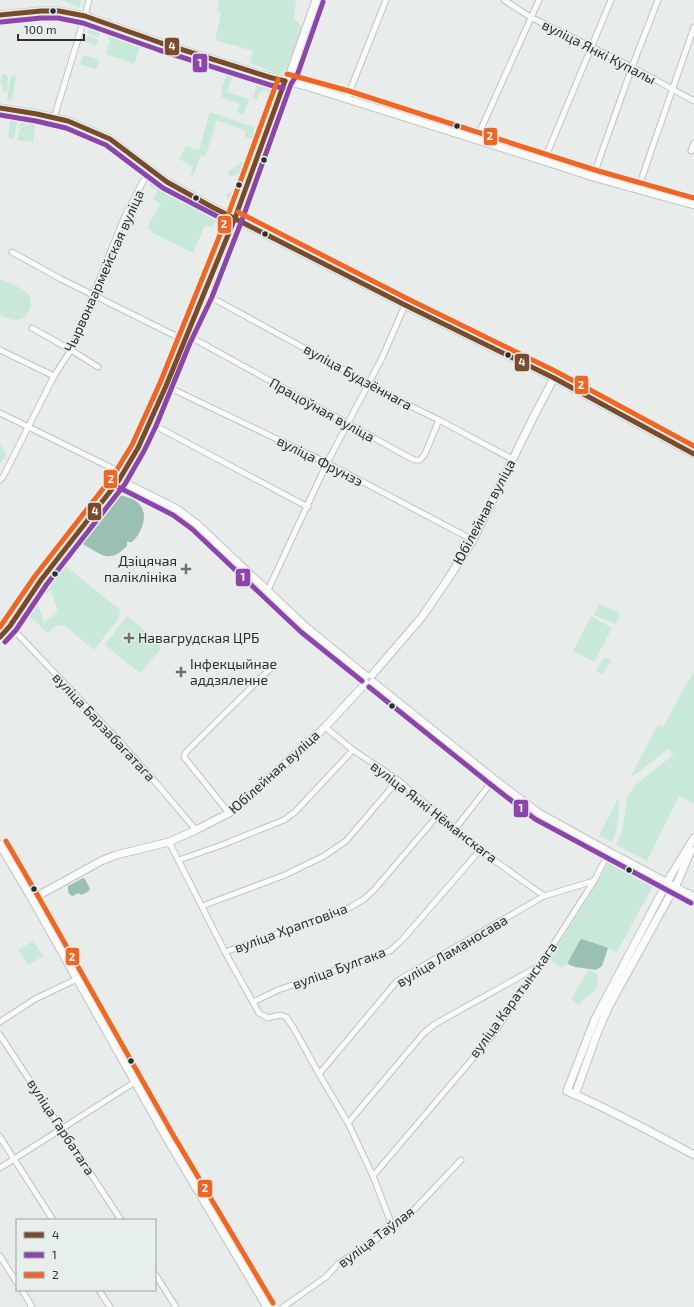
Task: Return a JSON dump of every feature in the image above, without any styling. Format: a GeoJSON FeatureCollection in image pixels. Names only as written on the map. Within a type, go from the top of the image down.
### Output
{"type":"FeatureCollection","features":[{"type":"Feature","properties":{"kind":"street"},"geometry":{"type":"LineString","coordinates":[[54,118],[89,0]]}},
{"type":"Feature","properties":{"kind":"street"},"geometry":{"type":"LineString","coordinates":[[0,637],[10,626],[41,580],[120,477],[138,448],[205,294],[235,218],[285,81],[291,71],[316,0]]}},
{"type":"Feature","properties":{"kind":"street"},"geometry":{"type":"LineString","coordinates":[[347,98],[386,0]]}},
{"type":"Feature","properties":{"kind":"street","name":"вуліца Янкі Купалы"},"geometry":{"type":"LineString","coordinates":[[504,0],[532,18],[632,67],[694,101]]}},
{"type":"Feature","properties":{"kind":"street"},"geometry":{"type":"LineString","coordinates":[[476,140],[539,0]]}},
{"type":"Feature","properties":{"kind":"street"},"geometry":{"type":"LineString","coordinates":[[544,160],[611,0]]}},
{"type":"Feature","properties":{"kind":"street"},"geometry":{"type":"LineString","coordinates":[[593,177],[632,67],[658,0]]}},
{"type":"Feature","properties":{"kind":"street"},"geometry":{"type":"LineString","coordinates":[[0,15],[41,11],[59,11],[85,16],[161,43],[272,78],[347,98],[476,140],[544,160],[593,177],[694,205]]}},
{"type":"Feature","properties":{"kind":"street"},"geometry":{"type":"LineString","coordinates":[[638,190],[694,27]]}},
{"type":"Feature","properties":{"kind":"street"},"geometry":{"type":"LineString","coordinates":[[0,108],[68,121],[110,140],[167,182],[405,305],[554,378],[694,454]]}},
{"type":"Feature","properties":{"kind":"street"},"geometry":{"type":"LineString","coordinates":[[691,151],[694,143]]}},
{"type":"Feature","properties":{"kind":"street","name":"Чырвонаармейская вуліца"},"geometry":{"type":"LineString","coordinates":[[0,480],[3,477],[54,376],[71,350],[124,218],[150,168]]}},
{"type":"Feature","properties":{"kind":"street","name":"Працоўная вуліца"},"geometry":{"type":"LineString","coordinates":[[12,252],[61,279],[185,337],[414,460],[420,460],[425,454],[439,420]]}},
{"type":"Feature","properties":{"kind":"street","name":"вуліца Будзённага"},"geometry":{"type":"LineString","coordinates":[[205,294],[368,382],[390,396],[512,459]]}},
{"type":"Feature","properties":{"kind":"street"},"geometry":{"type":"LineString","coordinates":[[268,590],[327,464],[368,382],[382,358],[405,305]]}},
{"type":"Feature","properties":{"kind":"street"},"geometry":{"type":"LineString","coordinates":[[32,328],[71,350],[98,368]]}},
{"type":"Feature","properties":{"kind":"street"},"geometry":{"type":"LineString","coordinates":[[0,350],[54,376]]}},
{"type":"Feature","properties":{"kind":"street","name":"Юбілейная вуліца"},"geometry":{"type":"LineString","coordinates":[[32,899],[101,861],[116,855],[169,842],[229,814],[325,727],[369,679],[422,617],[448,579],[473,540],[512,459],[554,378]]}},
{"type":"Feature","properties":{"kind":"street","name":"вуліца Фрунзэ"},"geometry":{"type":"LineString","coordinates":[[166,386],[327,464],[473,540]]}},
{"type":"Feature","properties":{"kind":"street"},"geometry":{"type":"LineString","coordinates":[[0,413],[29,426],[177,509],[197,524],[306,627],[494,779],[539,813],[609,852],[694,896]]}},
{"type":"Feature","properties":{"kind":"street"},"geometry":{"type":"LineString","coordinates":[[150,423],[308,507]]}},
{"type":"Feature","properties":{"kind":"street","name":"вуліца Барзабагатага"},"geometry":{"type":"LineString","coordinates":[[10,626],[121,743],[196,830]]}},
{"type":"Feature","properties":{"kind":"street"},"geometry":{"type":"LineString","coordinates":[[229,814],[184,757],[186,752],[270,669]]}},
{"type":"Feature","properties":{"kind":"street","name":"вуліца Янкі Нёманскага"},"geometry":{"type":"LineString","coordinates":[[325,727],[353,750],[398,780],[480,850],[544,896]]}},
{"type":"Feature","properties":{"kind":"street"},"geometry":{"type":"LineString","coordinates":[[179,860],[222,845],[284,820],[295,812],[353,750]]}},
{"type":"Feature","properties":{"kind":"street"},"geometry":{"type":"LineString","coordinates":[[455,829],[494,779]]}},
{"type":"Feature","properties":{"kind":"street"},"geometry":{"type":"LineString","coordinates":[[202,906],[286,875],[324,856],[346,841],[398,780]]}},
{"type":"Feature","properties":{"kind":"street","name":"вуліца Храптовіча"},"geometry":{"type":"LineString","coordinates":[[225,952],[345,910],[363,900],[374,890],[438,815]]}},
{"type":"Feature","properties":{"kind":"street"},"geometry":{"type":"LineString","coordinates":[[694,838],[667,882],[595,1019],[567,1092],[630,1120],[694,1155]]}},
{"type":"Feature","properties":{"kind":"street"},"geometry":{"type":"LineString","coordinates":[[169,842],[225,952],[259,1013],[268,1018],[280,1015],[286,1017],[293,1026],[348,1123],[373,1176],[393,1228]]}},
{"type":"Feature","properties":{"kind":"street"},"geometry":{"type":"LineString","coordinates":[[575,1095],[598,1031],[609,1006],[675,886],[694,842]]}},
{"type":"Feature","properties":{"kind":"street"},"geometry":{"type":"LineString","coordinates":[[0,845],[166,1137],[267,1307]]}},
{"type":"Feature","properties":{"kind":"street","name":"вуліца Булгака"},"geometry":{"type":"LineString","coordinates":[[253,1002],[278,990],[390,951],[402,940],[480,850]]}},
{"type":"Feature","properties":{"kind":"street","name":"вуліца Каратынскага"},"geometry":{"type":"LineString","coordinates":[[373,1176],[491,1037],[541,964],[594,881],[609,852]]}},
{"type":"Feature","properties":{"kind":"street","name":"вуліца Ламаносава"},"geometry":{"type":"LineString","coordinates":[[319,1074],[397,981],[544,896],[594,881]]}},
{"type":"Feature","properties":{"kind":"street"},"geometry":{"type":"LineString","coordinates":[[348,1123],[423,1034],[435,1024],[541,964]]}},
{"type":"Feature","properties":{"kind":"street"},"geometry":{"type":"LineString","coordinates":[[0,1022],[35,999],[77,979]]}},
{"type":"Feature","properties":{"kind":"street","name":"вуліца Гарбатага"},"geometry":{"type":"LineString","coordinates":[[0,1035],[120,1219]]}},
{"type":"Feature","properties":{"kind":"street"},"geometry":{"type":"LineString","coordinates":[[0,1168],[135,1082]]}},
{"type":"Feature","properties":{"kind":"street"},"geometry":{"type":"LineString","coordinates":[[0,1137],[53,1219]]}},
{"type":"Feature","properties":{"kind":"street","name":"вуліца Таўлая"},"geometry":{"type":"LineString","coordinates":[[283,1307],[326,1277],[338,1264],[393,1228],[411,1213],[462,1160]]}},
{"type":"Feature","properties":{"kind":"street"},"geometry":{"type":"LineString","coordinates":[[0,1256],[16,1281]]}},
{"type":"Feature","properties":{"kind":"street"},"geometry":{"type":"LineString","coordinates":[[156,1276],[176,1307]]}},
{"type":"Feature","properties":{"kind":"street"},"geometry":{"type":"LineString","coordinates":[[23,1291],[32,1307]]}},
{"type":"Feature","properties":{"kind":"street"},"geometry":{"type":"LineString","coordinates":[[100,1291],[110,1307]]}},
{"type":"Feature","properties":{"kind":"shaded area"},"geometry":{"type":"Polygon","coordinates":[[[62,0],[81,0],[79,8],[62,0]]]}},
{"type":"Feature","properties":{"kind":"shaded area"},"geometry":{"type":"Polygon","coordinates":[[[219,0],[296,0],[294,17],[303,29],[289,69],[278,74],[250,63],[253,51],[215,40],[221,13],[217,11],[219,0]]]}},
{"type":"Feature","properties":{"kind":"shaded area"},"geometry":{"type":"Polygon","coordinates":[[[89,28],[100,32],[98,37],[87,33],[89,28]]]}},
{"type":"Feature","properties":{"kind":"shaded area"},"geometry":{"type":"Polygon","coordinates":[[[110,31],[142,42],[134,64],[106,54],[110,40],[107,39],[110,31]]]}},
{"type":"Feature","properties":{"kind":"shaded area"},"geometry":{"type":"Polygon","coordinates":[[[87,36],[98,40],[96,46],[85,42],[87,36]]]}},
{"type":"Feature","properties":{"kind":"shaded area"},"geometry":{"type":"Polygon","coordinates":[[[83,55],[100,60],[96,69],[80,64],[83,55]]]}},
{"type":"Feature","properties":{"kind":"shaded area"},"geometry":{"type":"Polygon","coordinates":[[[228,70],[232,78],[227,92],[249,99],[243,115],[237,112],[240,104],[221,97],[223,91],[221,90],[228,70]]]}},
{"type":"Feature","properties":{"kind":"shaded area"},"geometry":{"type":"Polygon","coordinates":[[[2,74],[6,74],[8,79],[7,92],[2,91],[3,85],[0,85],[2,74]]]}},
{"type":"Feature","properties":{"kind":"shaded area"},"geometry":{"type":"Polygon","coordinates":[[[11,75],[16,76],[12,101],[7,101],[11,75]]]}},
{"type":"Feature","properties":{"kind":"shaded area"},"geometry":{"type":"Polygon","coordinates":[[[260,80],[272,85],[274,89],[273,96],[269,95],[268,91],[264,90],[260,92],[257,99],[253,98],[258,81],[260,80]]]}},
{"type":"Feature","properties":{"kind":"shaded area"},"geometry":{"type":"Polygon","coordinates":[[[210,112],[254,127],[254,133],[252,139],[245,137],[246,131],[217,120],[206,155],[201,155],[193,176],[190,175],[193,167],[179,159],[186,146],[199,150],[210,112]]]}},
{"type":"Feature","properties":{"kind":"shaded area"},"geometry":{"type":"Polygon","coordinates":[[[11,115],[18,116],[14,139],[8,138],[11,115]]]}},
{"type":"Feature","properties":{"kind":"shaded area"},"geometry":{"type":"Polygon","coordinates":[[[21,117],[31,118],[30,122],[19,128],[21,117]]]}},
{"type":"Feature","properties":{"kind":"shaded area"},"geometry":{"type":"Polygon","coordinates":[[[30,124],[35,124],[33,143],[19,129],[30,124]]]}},
{"type":"Feature","properties":{"kind":"shaded area"},"geometry":{"type":"Polygon","coordinates":[[[19,131],[31,142],[17,140],[19,131]]]}},
{"type":"Feature","properties":{"kind":"shaded area"},"geometry":{"type":"Polygon","coordinates":[[[244,161],[243,171],[231,177],[228,174],[229,171],[244,161]]]}},
{"type":"Feature","properties":{"kind":"shaded area"},"geometry":{"type":"Polygon","coordinates":[[[153,178],[223,218],[224,223],[216,220],[212,227],[205,225],[193,253],[153,233],[147,227],[161,204],[153,199],[158,191],[149,186],[153,178]]]}},
{"type":"Feature","properties":{"kind":"shaded area"},"geometry":{"type":"Polygon","coordinates":[[[231,191],[234,192],[235,196],[233,203],[230,201],[231,198],[228,199],[226,195],[231,191]]]}},
{"type":"Feature","properties":{"kind":"shaded area"},"geometry":{"type":"Polygon","coordinates":[[[0,279],[19,287],[28,294],[31,303],[27,315],[20,319],[13,320],[0,315],[0,279]]]}},
{"type":"Feature","properties":{"kind":"shaded area"},"geometry":{"type":"Polygon","coordinates":[[[0,445],[4,449],[5,456],[0,463],[0,445]]]}},
{"type":"Feature","properties":{"kind":"shaded area"},"geometry":{"type":"Polygon","coordinates":[[[120,495],[134,500],[140,505],[144,514],[143,525],[135,539],[132,542],[127,542],[127,546],[121,552],[115,555],[105,556],[83,544],[82,538],[115,496],[120,495]]]}},
{"type":"Feature","properties":{"kind":"shaded area"},"geometry":{"type":"Polygon","coordinates":[[[61,562],[120,610],[119,618],[94,650],[65,626],[56,625],[48,633],[24,612],[61,562]],[[51,590],[37,601],[44,623],[58,612],[51,590]]]}},
{"type":"Feature","properties":{"kind":"shaded area"},"geometry":{"type":"Polygon","coordinates":[[[599,604],[620,613],[616,624],[594,615],[599,604]]]}},
{"type":"Feature","properties":{"kind":"shaded area"},"geometry":{"type":"Polygon","coordinates":[[[127,616],[160,643],[160,650],[140,673],[105,645],[127,616]]]}},
{"type":"Feature","properties":{"kind":"shaded area"},"geometry":{"type":"Polygon","coordinates":[[[591,616],[612,628],[594,662],[573,651],[591,616]]]}},
{"type":"Feature","properties":{"kind":"shaded area"},"geometry":{"type":"Polygon","coordinates":[[[604,657],[611,660],[603,674],[596,671],[604,657]]]}},
{"type":"Feature","properties":{"kind":"shaded area"},"geometry":{"type":"Polygon","coordinates":[[[694,670],[694,804],[679,796],[647,861],[616,845],[622,832],[627,798],[634,786],[673,755],[669,748],[636,774],[631,776],[658,725],[663,727],[694,670]]]}},
{"type":"Feature","properties":{"kind":"shaded area"},"geometry":{"type":"Polygon","coordinates":[[[619,797],[619,815],[612,842],[599,836],[619,797]]]}},
{"type":"Feature","properties":{"kind":"shaded area"},"geometry":{"type":"Polygon","coordinates":[[[608,862],[653,886],[617,952],[582,939],[580,940],[568,964],[562,968],[549,959],[597,884],[608,862]]]}},
{"type":"Feature","properties":{"kind":"shaded area"},"geometry":{"type":"Polygon","coordinates":[[[83,878],[90,889],[89,891],[82,895],[78,893],[73,896],[70,895],[68,886],[83,878]]]}},
{"type":"Feature","properties":{"kind":"shaded area"},"geometry":{"type":"Polygon","coordinates":[[[582,939],[608,948],[602,966],[596,970],[575,967],[568,964],[580,940],[582,939]]]}},
{"type":"Feature","properties":{"kind":"shaded area"},"geometry":{"type":"Polygon","coordinates":[[[33,941],[43,956],[28,965],[18,950],[33,941]]]}},
{"type":"Feature","properties":{"kind":"shaded area"},"geometry":{"type":"Polygon","coordinates":[[[588,970],[598,974],[596,989],[578,1005],[571,999],[588,970]]]}},
{"type":"Feature","properties":{"kind":"transit line","name":"1"},"geometry":{"type":"LineString","coordinates":[[5,642],[16,630],[47,584],[125,484],[144,451],[156,426],[190,343],[212,297],[242,220],[291,84],[298,73],[323,2]]}},
{"type":"Feature","properties":{"kind":"transit line","name":"4"},"geometry":{"type":"LineString","coordinates":[[0,15],[41,11],[59,11],[85,16],[161,43],[285,81]]}},
{"type":"Feature","properties":{"kind":"transit line","name":"1"},"geometry":{"type":"LineString","coordinates":[[1,22],[58,18],[83,23],[159,50],[283,88]]}},
{"type":"Feature","properties":{"kind":"transit line","name":"2"},"geometry":{"type":"LineString","coordinates":[[287,74],[349,91],[595,170],[694,198]]}},
{"type":"Feature","properties":{"kind":"transit line","name":"2"},"geometry":{"type":"LineString","coordinates":[[0,627],[35,576],[113,476],[132,445],[160,383],[228,215],[278,79]]}},
{"type":"Feature","properties":{"kind":"transit line","name":"4"},"geometry":{"type":"LineString","coordinates":[[0,637],[10,626],[41,580],[119,480],[138,448],[166,386],[235,218],[285,81]]}},
{"type":"Feature","properties":{"kind":"transit line","name":"4"},"geometry":{"type":"LineString","coordinates":[[0,108],[68,121],[110,139],[167,182],[212,207],[405,305],[554,378],[694,454]]}},
{"type":"Feature","properties":{"kind":"transit line","name":"1"},"geometry":{"type":"LineString","coordinates":[[0,115],[66,128],[106,145],[163,188],[232,224]]}},
{"type":"Feature","properties":{"kind":"transit line","name":"2"},"geometry":{"type":"LineString","coordinates":[[238,212],[408,299],[557,372],[694,446]]}},
{"type":"Feature","properties":{"kind":"transit line","name":"1"},"geometry":{"type":"LineString","coordinates":[[116,486],[173,515],[192,529],[301,632],[362,681]]}},
{"type":"Feature","properties":{"kind":"transit line","name":"1"},"geometry":{"type":"LineString","coordinates":[[369,687],[535,819],[691,903]]}},
{"type":"Feature","properties":{"kind":"transit line","name":"2"},"geometry":{"type":"LineString","coordinates":[[6,841],[172,1133],[273,1303]]}},
{"type":"Feature","properties":{"kind":"place","name":"Дзіцячая паліклініка"},"geometry":{"type":"Point","coordinates":[186,569]}},
{"type":"Feature","properties":{"kind":"place","name":"Навагрудская ЦРБ"},"geometry":{"type":"Point","coordinates":[129,638]}},
{"type":"Feature","properties":{"kind":"place","name":"Інфекцыйнае аддзяленне"},"geometry":{"type":"Point","coordinates":[181,672]}}]}
